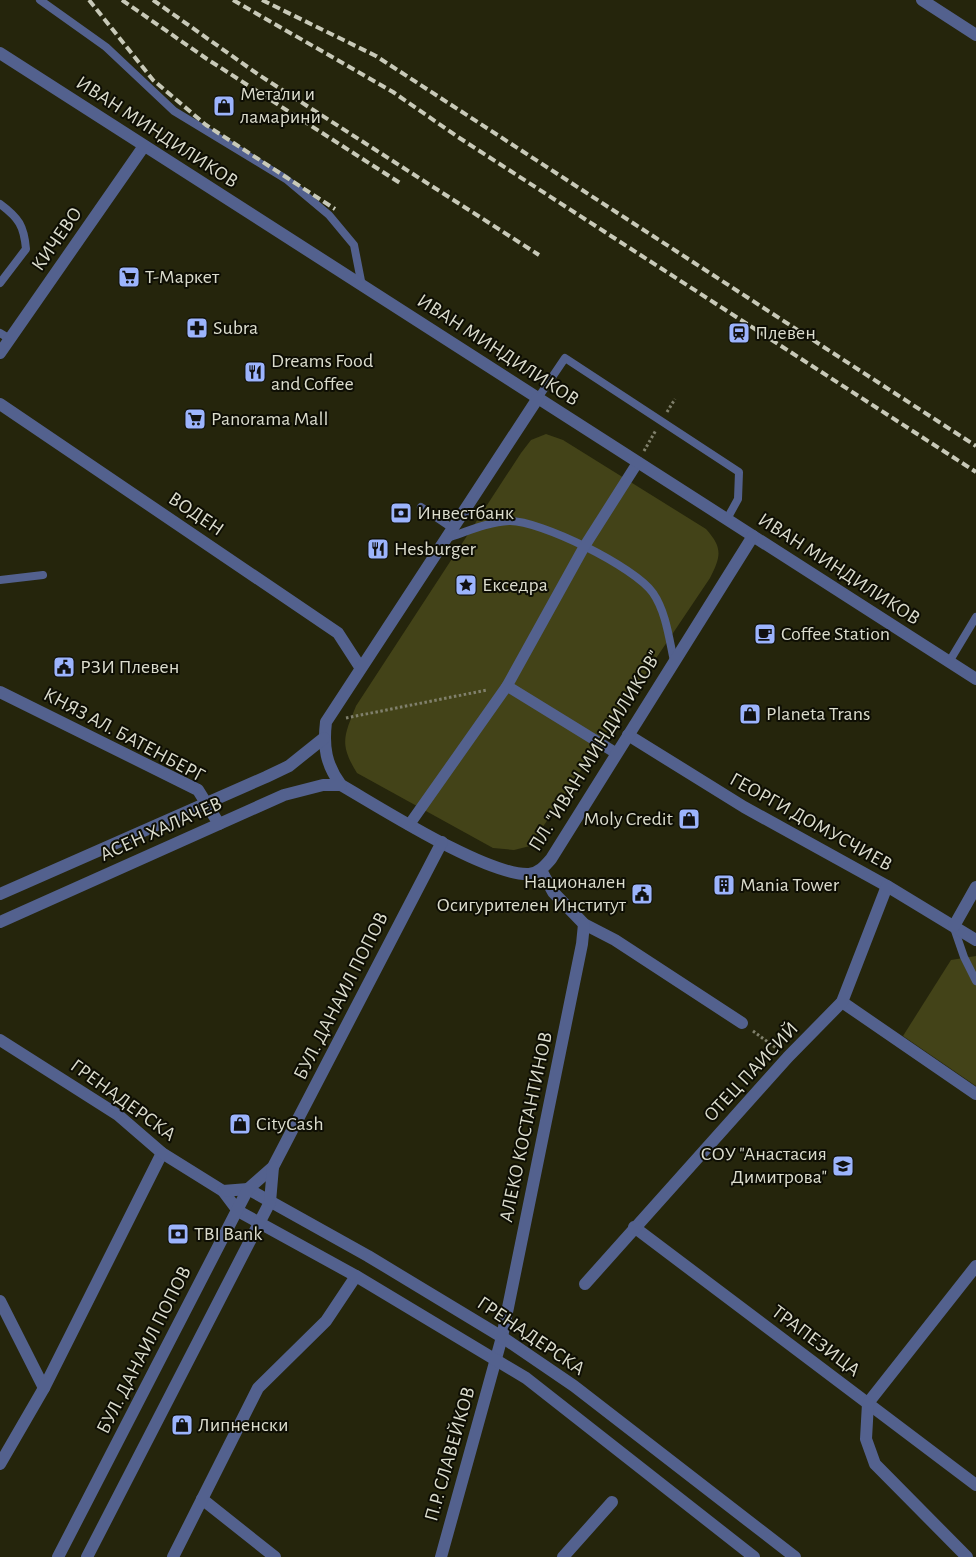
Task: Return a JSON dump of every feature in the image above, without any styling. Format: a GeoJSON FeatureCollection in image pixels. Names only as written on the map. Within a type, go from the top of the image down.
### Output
{"type":"FeatureCollection","features":[{"type":"Feature","properties":{"kind":"street"},"geometry":{"type":"LineString","coordinates":[[922,0],[976,35]]}},
{"type":"Feature","properties":{"kind":"street","name":"ИВАН МИНДИЛИКОВ"},"geometry":{"type":"LineString","coordinates":[[0,53],[976,679]]}},
{"type":"Feature","properties":{"kind":"street","name":"КИЧЕВО"},"geometry":{"type":"LineString","coordinates":[[0,353],[5,336],[144,146]]}},
{"type":"Feature","properties":{"kind":"street","name":"ПЛ. \"ИВАН МИНДИЛИКОВ\""},"geometry":{"type":"LineString","coordinates":[[538,398],[360,667],[326,722],[324,752],[331,771],[341,785],[442,842],[475,858],[504,869],[530,874],[542,870],[551,859],[753,536]]}},
{"type":"Feature","properties":{"kind":"street","name":"ВОДЕН"},"geometry":{"type":"LineString","coordinates":[[0,404],[338,633],[360,667]]}},
{"type":"Feature","properties":{"kind":"street"},"geometry":{"type":"LineString","coordinates":[[410,824],[507,686],[584,547],[638,462]]}},
{"type":"Feature","properties":{"kind":"street"},"geometry":{"type":"LineString","coordinates":[[507,686],[616,753]]}},
{"type":"Feature","properties":{"kind":"street","name":"КНЯЗ АЛ. БАТЕНБЕРГ"},"geometry":{"type":"LineString","coordinates":[[0,692],[198,790],[219,824]]}},
{"type":"Feature","properties":{"kind":"street","name":"ГЕОРГИ ДОМУСЧИЕВ"},"geometry":{"type":"LineString","coordinates":[[628,735],[744,807],[887,886],[976,940]]}},
{"type":"Feature","properties":{"kind":"street","name":"АСЕН ХАЛАЧЕВ"},"geometry":{"type":"LineString","coordinates":[[0,894],[208,804],[289,766],[324,738]]}},
{"type":"Feature","properties":{"kind":"street","name":"АСЕН ХАЛАЧЕВ"},"geometry":{"type":"LineString","coordinates":[[0,922],[219,824],[302,790],[323,785],[341,785]]}},
{"type":"Feature","properties":{"kind":"street","name":"БУЛ. ДАНАИЛ ПОПОВ"},"geometry":{"type":"LineString","coordinates":[[58,1557],[248,1189],[273,1167],[442,842]]}},
{"type":"Feature","properties":{"kind":"street"},"geometry":{"type":"LineString","coordinates":[[542,870],[553,892],[584,924],[615,940],[742,1023]]}},
{"type":"Feature","properties":{"kind":"street","name":"ОТЕЦ ПАИСИЙ"},"geometry":{"type":"LineString","coordinates":[[585,1284],[788,1057],[842,1002],[887,886]]}},
{"type":"Feature","properties":{"kind":"street"},"geometry":{"type":"LineString","coordinates":[[954,926],[976,887]]}},
{"type":"Feature","properties":{"kind":"street","name":"АЛЕКО КОСТАНТИНОВ"},"geometry":{"type":"LineString","coordinates":[[496,1361],[582,944],[584,924]]}},
{"type":"Feature","properties":{"kind":"street"},"geometry":{"type":"LineString","coordinates":[[842,1002],[976,1094]]}},
{"type":"Feature","properties":{"kind":"street","name":"ГРЕНАДЕРСКА"},"geometry":{"type":"LineString","coordinates":[[0,1040],[102,1103],[162,1152],[223,1192],[238,1211],[356,1276],[526,1378],[754,1557]]}},
{"type":"Feature","properties":{"kind":"street"},"geometry":{"type":"LineString","coordinates":[[0,1464],[44,1388],[162,1152]]}},
{"type":"Feature","properties":{"kind":"street","name":"БУЛ. ДАНАИЛ ПОПОВ"},"geometry":{"type":"LineString","coordinates":[[86,1557],[270,1202],[273,1167]]}},
{"type":"Feature","properties":{"kind":"street"},"geometry":{"type":"LineString","coordinates":[[223,1192],[248,1189]]}},
{"type":"Feature","properties":{"kind":"street","name":"ГРЕНАДЕРСКА"},"geometry":{"type":"LineString","coordinates":[[248,1189],[368,1256],[502,1337],[574,1386],[795,1557]]}},
{"type":"Feature","properties":{"kind":"street","name":"ТРАПЕЗИЦА"},"geometry":{"type":"LineString","coordinates":[[634,1227],[976,1485]]}},
{"type":"Feature","properties":{"kind":"street"},"geometry":{"type":"LineString","coordinates":[[968,1557],[875,1464],[866,1439],[868,1403],[976,1266]]}},
{"type":"Feature","properties":{"kind":"street"},"geometry":{"type":"LineString","coordinates":[[173,1557],[258,1388],[326,1321],[356,1276]]}},
{"type":"Feature","properties":{"kind":"street"},"geometry":{"type":"LineString","coordinates":[[0,1301],[44,1388]]}},
{"type":"Feature","properties":{"kind":"street","name":"П.Р. СЛАВЕЙКОВ"},"geometry":{"type":"LineString","coordinates":[[440,1557],[496,1361]]}},
{"type":"Feature","properties":{"kind":"street"},"geometry":{"type":"LineString","coordinates":[[202,1499],[275,1557]]}},
{"type":"Feature","properties":{"kind":"street"},"geometry":{"type":"LineString","coordinates":[[563,1557],[612,1502]]}},
{"type":"Feature","properties":{"kind":"lane"},"geometry":{"type":"LineString","coordinates":[[40,0],[106,46],[174,110],[286,179],[329,214],[354,245],[362,286]]}},
{"type":"Feature","properties":{"kind":"lane"},"geometry":{"type":"LineString","coordinates":[[0,204],[14,215],[24,231],[26,249],[0,283]]}},
{"type":"Feature","properties":{"kind":"lane"},"geometry":{"type":"LineString","coordinates":[[538,398],[565,358],[739,472],[738,499],[727,519]]}},
{"type":"Feature","properties":{"kind":"lane"},"geometry":{"type":"LineString","coordinates":[[421,507],[452,528]]}},
{"type":"Feature","properties":{"kind":"lane"},"geometry":{"type":"LineString","coordinates":[[445,539],[482,526],[509,521],[539,526],[584,547],[633,574],[652,592],[666,624],[674,661]]}},
{"type":"Feature","properties":{"kind":"lane"},"geometry":{"type":"LineString","coordinates":[[0,580],[42,575]]}},
{"type":"Feature","properties":{"kind":"lane"},"geometry":{"type":"LineString","coordinates":[[949,662],[976,617]]}},
{"type":"Feature","properties":{"kind":"lane"},"geometry":{"type":"LineString","coordinates":[[954,926],[964,958],[976,981]]}},
{"type":"Feature","properties":{"kind":"path"},"geometry":{"type":"LineString","coordinates":[[326,722],[507,686]]}},
{"type":"Feature","properties":{"kind":"path"},"geometry":{"type":"LineString","coordinates":[[742,1023],[788,1057]]}},
{"type":"Feature","properties":{"kind":"shaded area"},"geometry":{"type":"Polygon","coordinates":[[[546,434],[563,440],[706,529],[718,547],[718,558],[710,578],[530,846],[514,850],[493,848],[357,773],[348,755],[345,740],[356,706],[521,453],[531,440],[546,434]]]}},
{"type":"Feature","properties":{"kind":"shaded area"},"geometry":{"type":"Polygon","coordinates":[[[976,956],[976,1086],[903,1036],[951,960],[976,956]]]}},
{"type":"Feature","properties":{"kind":"railway"},"geometry":{"type":"LineString","coordinates":[[89,0],[153,80],[206,125],[335,209]]}},
{"type":"Feature","properties":{"kind":"railway"},"geometry":{"type":"LineString","coordinates":[[122,0],[207,59],[400,183]]}},
{"type":"Feature","properties":{"kind":"railway"},"geometry":{"type":"LineString","coordinates":[[153,0],[259,75],[539,255]]}},
{"type":"Feature","properties":{"kind":"railway"},"geometry":{"type":"LineString","coordinates":[[233,0],[393,92],[458,137],[976,472]]}},
{"type":"Feature","properties":{"kind":"railway"},"geometry":{"type":"LineString","coordinates":[[262,0],[376,56],[976,446]]}},
{"type":"Feature","properties":{"kind":"place","name":"Метали и ламарини"},"geometry":{"type":"Point","coordinates":[224,106]}},
{"type":"Feature","properties":{"kind":"place","name":"Т-Маркет"},"geometry":{"type":"Point","coordinates":[129,277]}},
{"type":"Feature","properties":{"kind":"place","name":"Subra"},"geometry":{"type":"Point","coordinates":[197,328]}},
{"type":"Feature","properties":{"kind":"place","name":"Плевен"},"geometry":{"type":"Point","coordinates":[739,333]}},
{"type":"Feature","properties":{"kind":"place","name":"Dreams Food and Coffee"},"geometry":{"type":"Point","coordinates":[255,372]}},
{"type":"Feature","properties":{"kind":"place","name":"Panorama Mall"},"geometry":{"type":"Point","coordinates":[195,419]}},
{"type":"Feature","properties":{"kind":"place","name":"Инвестбанк"},"geometry":{"type":"Point","coordinates":[401,513]}},
{"type":"Feature","properties":{"kind":"place","name":"Hesburger"},"geometry":{"type":"Point","coordinates":[378,549]}},
{"type":"Feature","properties":{"kind":"place","name":"Екседра"},"geometry":{"type":"Point","coordinates":[466,585]}},
{"type":"Feature","properties":{"kind":"place","name":"Coffee Station"},"geometry":{"type":"Point","coordinates":[765,634]}},
{"type":"Feature","properties":{"kind":"place","name":"РЗИ Плевен"},"geometry":{"type":"Point","coordinates":[64,667]}},
{"type":"Feature","properties":{"kind":"place","name":"Planeta Trans"},"geometry":{"type":"Point","coordinates":[750,714]}},
{"type":"Feature","properties":{"kind":"place","name":"Moly Credit"},"geometry":{"type":"Point","coordinates":[689,819]}},
{"type":"Feature","properties":{"kind":"place","name":"Mania Tower"},"geometry":{"type":"Point","coordinates":[724,885]}},
{"type":"Feature","properties":{"kind":"place","name":"Национален Осигурителен Институт"},"geometry":{"type":"Point","coordinates":[642,894]}},
{"type":"Feature","properties":{"kind":"place","name":"CityCash"},"geometry":{"type":"Point","coordinates":[240,1124]}},
{"type":"Feature","properties":{"kind":"place","name":"СОУ \"Анастасия Димитрова\""},"geometry":{"type":"Point","coordinates":[843,1166]}},
{"type":"Feature","properties":{"kind":"place","name":"TBI Bank"},"geometry":{"type":"Point","coordinates":[178,1234]}},
{"type":"Feature","properties":{"kind":"place","name":"Липненски"},"geometry":{"type":"Point","coordinates":[182,1425]}}]}
